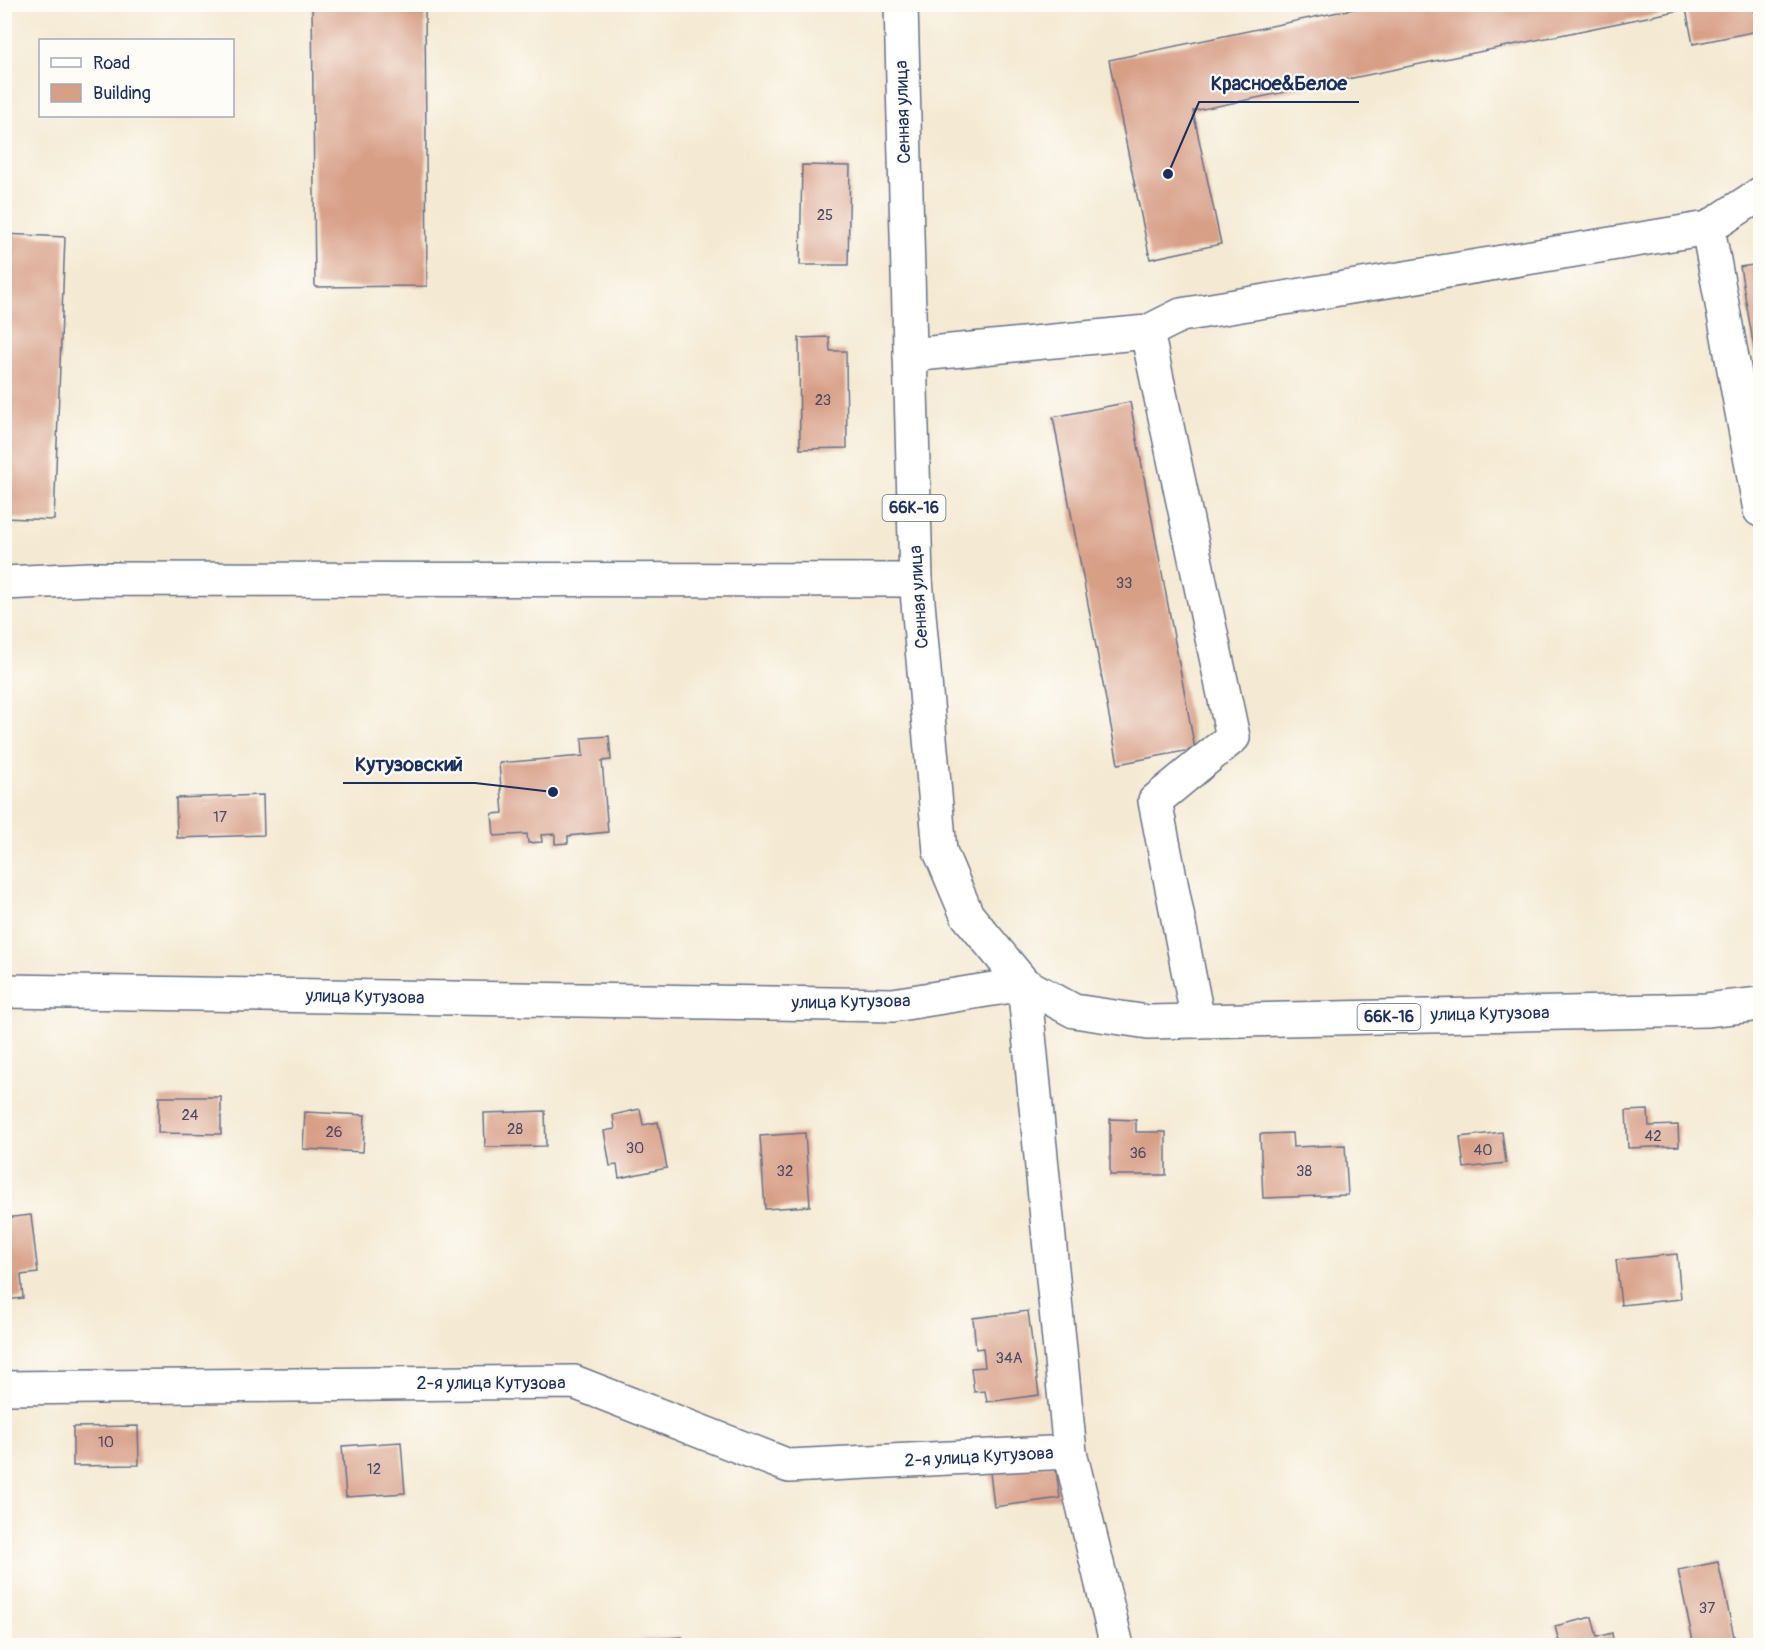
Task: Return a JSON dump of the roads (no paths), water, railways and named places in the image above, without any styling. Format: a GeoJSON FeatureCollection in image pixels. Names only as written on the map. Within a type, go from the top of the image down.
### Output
{"type":"FeatureCollection","features":[{"type":"Feature","properties":{"kind":"street","name":"Сенная улица"},"geometry":{"type":"LineString","coordinates":[[901,4],[916,580],[940,851],[967,915],[1024,984]]}},
{"type":"Feature","properties":{"kind":"street"},"geometry":{"type":"LineString","coordinates":[[910,355],[1147,332],[1181,315],[1708,228],[1761,194]]}},
{"type":"Feature","properties":{"kind":"street"},"geometry":{"type":"LineString","coordinates":[[1708,228],[1761,510]]}},
{"type":"Feature","properties":{"kind":"street"},"geometry":{"type":"LineString","coordinates":[[1147,332],[1233,737],[1155,801],[1198,1021]]}},
{"type":"Feature","properties":{"kind":"street"},"geometry":{"type":"LineString","coordinates":[[4,583],[90,579],[916,580]]}},
{"type":"Feature","properties":{"kind":"street"},"geometry":{"type":"LineString","coordinates":[[1024,984],[1070,1452],[1117,1646]]}},
{"type":"Feature","properties":{"kind":"street","name":"улица Кутузова"},"geometry":{"type":"LineString","coordinates":[[4,991],[893,1005],[1024,984],[1074,1011],[1148,1022],[1706,1010],[1761,1004]]}},
{"type":"Feature","properties":{"kind":"street","name":"2-я улица Кутузова"},"geometry":{"type":"LineString","coordinates":[[4,1388],[574,1382],[789,1466],[1070,1452]]}},
{"type":"Feature","properties":{"kind":"place","name":"Красное&Белое"},"geometry":{"type":"Point","coordinates":[1168,174]}},
{"type":"Feature","properties":{"kind":"place","name":"Кутузовский"},"geometry":{"type":"Point","coordinates":[553,792]}}]}
